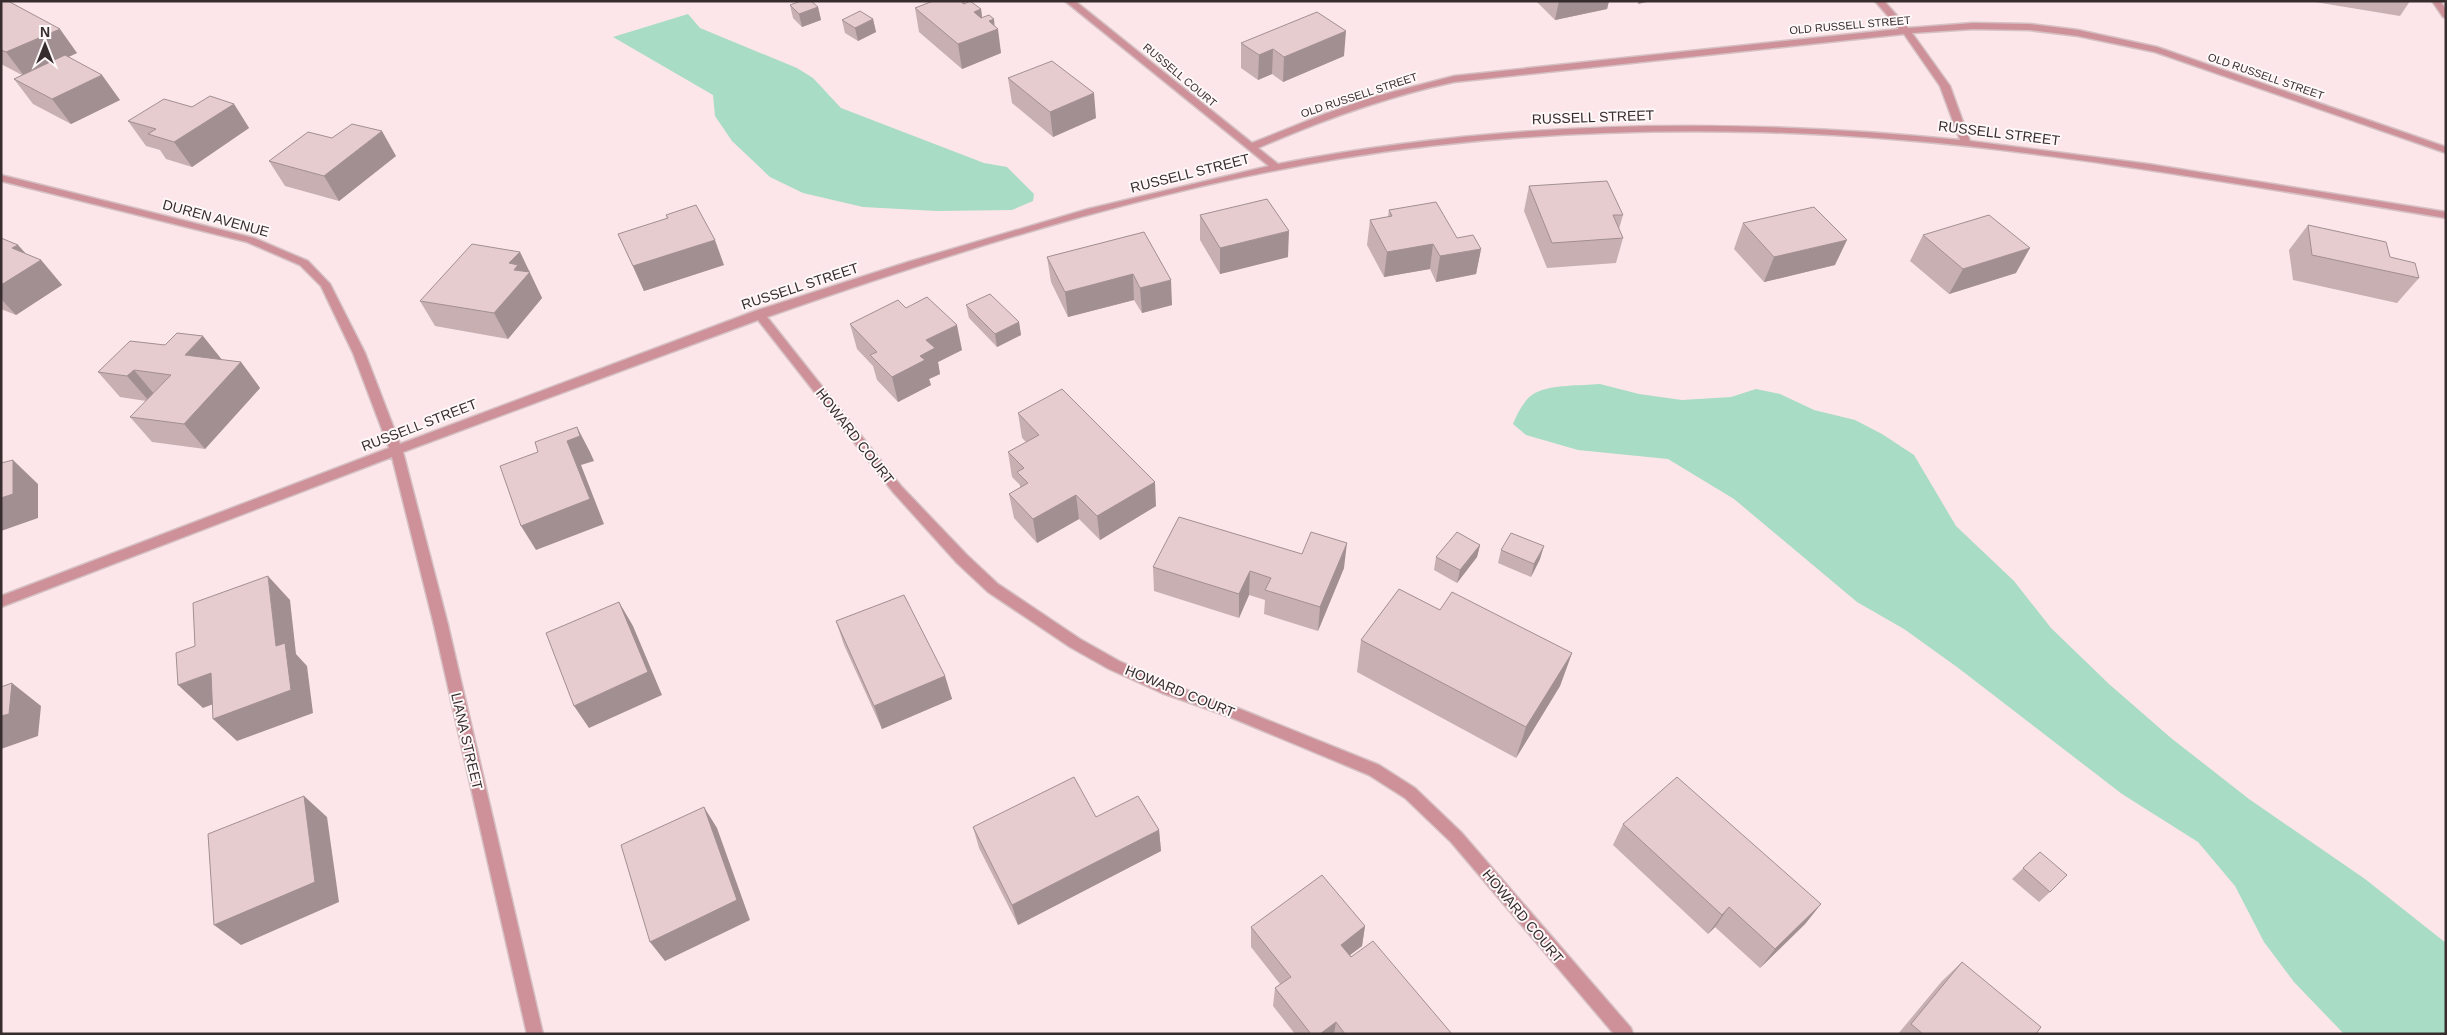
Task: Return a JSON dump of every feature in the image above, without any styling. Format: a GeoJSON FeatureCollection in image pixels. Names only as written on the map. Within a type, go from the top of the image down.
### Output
{"type":"FeatureCollection","features":[{"type":"Feature","properties":{"kind":"street","name":"RUSSELL COURT"},"geometry":{"type":"LineString","coordinates":[[1069,1],[1276,168]]}},
{"type":"Feature","properties":{"kind":"street"},"geometry":{"type":"LineString","coordinates":[[1879,1],[1906,31],[1945,86],[1966,143]]}},
{"type":"Feature","properties":{"kind":"street"},"geometry":{"type":"LineString","coordinates":[[2436,1],[2446,15]]}},
{"type":"Feature","properties":{"kind":"street","name":"OLD RUSSELL STREET"},"geometry":{"type":"LineString","coordinates":[[1250,147],[1369,102],[1454,79],[1686,52],[1906,31],[2001,26],[2057,30],[2106,38],[2185,59],[2446,150]]}},
{"type":"Feature","properties":{"kind":"street","name":"RUSSELL STREET"},"geometry":{"type":"LineString","coordinates":[[1,602],[396,450],[759,314],[1042,226],[1164,194],[1276,168],[1412,146],[1553,133],[1758,129],[1966,143],[2113,163],[2446,215]]}},
{"type":"Feature","properties":{"kind":"street","name":"DUREN AVENUE"},"geometry":{"type":"LineString","coordinates":[[1,178],[243,238],[269,247],[304,263],[325,284],[340,311],[359,352],[396,450]]}},
{"type":"Feature","properties":{"kind":"street","name":"HOWARD COURT"},"geometry":{"type":"LineString","coordinates":[[759,314],[898,489],[962,559],[993,588],[1075,643],[1114,665],[1167,689],[1374,770],[1410,793],[1456,837],[1625,1034]]}},
{"type":"Feature","properties":{"kind":"street","name":"LIANA STREET"},"geometry":{"type":"LineString","coordinates":[[396,450],[441,625],[535,1034]]}},
{"type":"Feature","properties":{"kind":"green space"},"geometry":{"type":"Polygon","coordinates":[[[688,14],[700,28],[797,68],[813,78],[841,108],[984,163],[1007,167],[1034,194],[1033,201],[1012,210],[937,211],[863,207],[803,193],[770,177],[732,141],[715,116],[713,95],[613,37],[688,14]]]}},
{"type":"Feature","properties":{"kind":"green space"},"geometry":{"type":"Polygon","coordinates":[[[1600,384],[1639,394],[1682,400],[1731,397],[1756,389],[1780,394],[1814,410],[1855,420],[1882,434],[1914,455],[1956,526],[2014,581],[2051,628],[2109,684],[2171,738],[2249,799],[2365,879],[2446,943],[2446,1034],[2344,1034],[2294,982],[2264,942],[2235,886],[2198,842],[2122,794],[1957,667],[1904,629],[1857,602],[1734,499],[1668,459],[1578,450],[1526,435],[1513,424],[1524,403],[1535,393],[1550,388],[1600,384]]]}},
{"type":"Feature","properties":{"kind":"building"},"geometry":{"type":"Polygon","coordinates":[[[1,1],[8,1],[60,29],[6,52],[1,50],[1,1]]]}},
{"type":"Feature","properties":{"kind":"building"},"geometry":{"type":"Polygon","coordinates":[[[801,1],[811,1],[818,7],[799,14],[790,5],[801,1]]]}},
{"type":"Feature","properties":{"kind":"building"},"geometry":{"type":"Polygon","coordinates":[[[933,1],[960,1],[964,4],[970,1],[981,9],[974,12],[981,18],[989,15],[994,19],[989,21],[998,29],[958,44],[915,8],[933,1]]]}},
{"type":"Feature","properties":{"kind":"building"},"geometry":{"type":"Polygon","coordinates":[[[860,11],[873,19],[855,28],[842,20],[860,11]]]}},
{"type":"Feature","properties":{"kind":"building"},"geometry":{"type":"Polygon","coordinates":[[[1317,12],[1346,31],[1284,57],[1273,49],[1259,55],[1241,43],[1317,12]]]}},
{"type":"Feature","properties":{"kind":"building"},"geometry":{"type":"Polygon","coordinates":[[[65,55],[102,75],[52,99],[14,79],[65,55]]]}},
{"type":"Feature","properties":{"kind":"building"},"geometry":{"type":"Polygon","coordinates":[[[1052,61],[1094,93],[1050,112],[1008,78],[1052,61]]]}},
{"type":"Feature","properties":{"kind":"building"},"geometry":{"type":"Polygon","coordinates":[[[210,96],[234,104],[174,142],[148,134],[156,129],[128,121],[164,99],[192,107],[210,96]]]}},
{"type":"Feature","properties":{"kind":"building"},"geometry":{"type":"Polygon","coordinates":[[[352,124],[382,131],[324,176],[269,161],[308,132],[332,138],[352,124]]]}},
{"type":"Feature","properties":{"kind":"building"},"geometry":{"type":"Polygon","coordinates":[[[1607,181],[1623,215],[1613,215],[1623,238],[1552,243],[1529,186],[1607,181]]]}},
{"type":"Feature","properties":{"kind":"building"},"geometry":{"type":"Polygon","coordinates":[[[1267,199],[1289,231],[1220,248],[1200,215],[1267,199]]]}},
{"type":"Feature","properties":{"kind":"building"},"geometry":{"type":"Polygon","coordinates":[[[1436,202],[1457,238],[1473,235],[1481,249],[1440,256],[1433,244],[1387,252],[1370,220],[1392,216],[1389,210],[1436,202]]]}},
{"type":"Feature","properties":{"kind":"building"},"geometry":{"type":"Polygon","coordinates":[[[696,205],[715,240],[633,266],[618,234],[668,218],[666,215],[696,205]]]}},
{"type":"Feature","properties":{"kind":"building"},"geometry":{"type":"Polygon","coordinates":[[[1814,207],[1847,240],[1774,257],[1743,223],[1814,207]]]}},
{"type":"Feature","properties":{"kind":"building"},"geometry":{"type":"Polygon","coordinates":[[[1989,215],[2030,248],[1963,269],[1923,235],[1989,215]]]}},
{"type":"Feature","properties":{"kind":"building"},"geometry":{"type":"Polygon","coordinates":[[[2308,225],[2386,242],[2390,257],[2415,263],[2419,278],[2312,255],[2308,225]]]}},
{"type":"Feature","properties":{"kind":"building"},"geometry":{"type":"Polygon","coordinates":[[[1144,232],[1171,280],[1140,288],[1133,274],[1065,292],[1047,257],[1144,232]]]}},
{"type":"Feature","properties":{"kind":"building"},"geometry":{"type":"Polygon","coordinates":[[[1,238],[18,245],[12,248],[41,260],[1,285],[1,238]]]}},
{"type":"Feature","properties":{"kind":"building"},"geometry":{"type":"Polygon","coordinates":[[[472,244],[520,252],[509,263],[518,265],[514,270],[530,272],[494,313],[420,301],[472,244]]]}},
{"type":"Feature","properties":{"kind":"building"},"geometry":{"type":"Polygon","coordinates":[[[990,294],[1019,322],[995,334],[966,305],[990,294]]]}},
{"type":"Feature","properties":{"kind":"building"},"geometry":{"type":"Polygon","coordinates":[[[927,297],[957,325],[926,340],[935,348],[920,356],[925,360],[892,377],[870,355],[877,352],[850,324],[898,300],[906,308],[927,297]]]}},
{"type":"Feature","properties":{"kind":"building"},"geometry":{"type":"Polygon","coordinates":[[[177,333],[203,336],[185,355],[241,362],[184,424],[130,417],[171,375],[134,370],[127,376],[98,372],[130,341],[165,345],[177,333]]]}},
{"type":"Feature","properties":{"kind":"building"},"geometry":{"type":"Polygon","coordinates":[[[1062,389],[1155,482],[1097,516],[1076,495],[1033,519],[1009,494],[1028,483],[1017,472],[1024,468],[1008,452],[1039,435],[1018,413],[1062,389]]]}},
{"type":"Feature","properties":{"kind":"building"},"geometry":{"type":"Polygon","coordinates":[[[577,427],[580,436],[567,441],[590,499],[521,526],[500,466],[538,452],[535,442],[577,427]]]}},
{"type":"Feature","properties":{"kind":"building"},"geometry":{"type":"Polygon","coordinates":[[[13,460],[13,494],[1,498],[1,463],[13,460]]]}},
{"type":"Feature","properties":{"kind":"building"},"geometry":{"type":"Polygon","coordinates":[[[1179,517],[1302,554],[1311,532],[1347,543],[1320,607],[1265,590],[1271,578],[1250,571],[1239,594],[1153,567],[1179,517]]]}},
{"type":"Feature","properties":{"kind":"building"},"geometry":{"type":"Polygon","coordinates":[[[1457,532],[1480,545],[1460,570],[1436,557],[1457,532]]]}},
{"type":"Feature","properties":{"kind":"building"},"geometry":{"type":"Polygon","coordinates":[[[1511,533],[1544,546],[1534,564],[1501,550],[1511,533]]]}},
{"type":"Feature","properties":{"kind":"building"},"geometry":{"type":"Polygon","coordinates":[[[268,576],[276,646],[285,643],[291,690],[213,719],[211,673],[178,685],[176,653],[195,646],[193,603],[268,576]]]}},
{"type":"Feature","properties":{"kind":"building"},"geometry":{"type":"Polygon","coordinates":[[[1399,589],[1440,610],[1452,592],[1572,653],[1526,727],[1361,640],[1399,589]]]}},
{"type":"Feature","properties":{"kind":"building"},"geometry":{"type":"Polygon","coordinates":[[[904,595],[945,676],[874,706],[836,621],[904,595]]]}},
{"type":"Feature","properties":{"kind":"building"},"geometry":{"type":"Polygon","coordinates":[[[619,602],[648,672],[574,706],[546,633],[619,602]]]}},
{"type":"Feature","properties":{"kind":"building"},"geometry":{"type":"Polygon","coordinates":[[[12,683],[9,714],[1,716],[1,687],[12,683]]]}},
{"type":"Feature","properties":{"kind":"building"},"geometry":{"type":"Polygon","coordinates":[[[1074,777],[1096,817],[1138,796],[1159,830],[1012,905],[973,827],[1074,777]]]}},
{"type":"Feature","properties":{"kind":"building"},"geometry":{"type":"Polygon","coordinates":[[[1677,777],[1821,904],[1775,949],[1729,907],[1722,915],[1623,824],[1677,777]]]}},
{"type":"Feature","properties":{"kind":"building"},"geometry":{"type":"Polygon","coordinates":[[[304,796],[315,882],[214,925],[208,834],[304,796]]]}},
{"type":"Feature","properties":{"kind":"building"},"geometry":{"type":"Polygon","coordinates":[[[704,807],[737,900],[650,942],[621,845],[704,807]]]}},
{"type":"Feature","properties":{"kind":"building"},"geometry":{"type":"Polygon","coordinates":[[[2040,852],[2067,875],[2050,892],[2023,868],[2040,852]]]}},
{"type":"Feature","properties":{"kind":"building"},"geometry":{"type":"Polygon","coordinates":[[[1322,875],[1365,926],[1341,945],[1351,957],[1373,941],[1452,1034],[1345,1034],[1336,1022],[1320,1034],[1311,1034],[1275,988],[1291,977],[1251,927],[1322,875]]]}},
{"type":"Feature","properties":{"kind":"building"},"geometry":{"type":"Polygon","coordinates":[[[1962,962],[2041,1027],[2036,1034],[1923,1034],[1911,1024],[1962,962]]]}}]}
